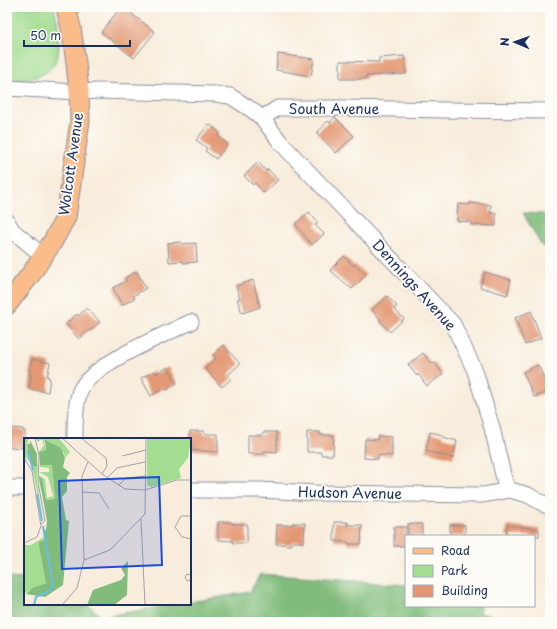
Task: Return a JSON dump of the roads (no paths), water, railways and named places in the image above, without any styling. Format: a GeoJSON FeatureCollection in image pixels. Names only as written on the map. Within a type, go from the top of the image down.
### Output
{"type":"FeatureCollection","features":[{"type":"Feature","properties":{"kind":"main road","name":"Wolcott Avenue"},"geometry":{"type":"LineString","coordinates":[[7,305],[43,256],[66,217],[80,120],[79,92],[71,28],[66,7]]}},
{"type":"Feature","properties":{"kind":"street"},"geometry":{"type":"LineString","coordinates":[[7,88],[79,92],[98,91],[215,94],[230,96],[262,118]]}},
{"type":"Feature","properties":{"kind":"street","name":"South Avenue"},"geometry":{"type":"LineString","coordinates":[[262,118],[278,108],[550,111]]}},
{"type":"Feature","properties":{"kind":"street","name":"Dennings Avenue"},"geometry":{"type":"LineString","coordinates":[[262,118],[281,143],[453,324],[475,371],[492,428],[500,466],[505,483],[510,490]]}},
{"type":"Feature","properties":{"kind":"street"},"geometry":{"type":"LineString","coordinates":[[7,221],[12,230],[43,256]]}},
{"type":"Feature","properties":{"kind":"street"},"geometry":{"type":"LineString","coordinates":[[75,438],[76,409],[81,390],[88,379],[99,370],[128,352],[191,322]]}},
{"type":"Feature","properties":{"kind":"street"},"geometry":{"type":"LineString","coordinates":[[7,488],[24,488]]}},
{"type":"Feature","properties":{"kind":"street","name":"Hudson Avenue"},"geometry":{"type":"LineString","coordinates":[[191,490],[483,495],[510,490]]}},
{"type":"Feature","properties":{"kind":"street"},"geometry":{"type":"LineString","coordinates":[[510,490],[528,495],[550,506]]}}]}
